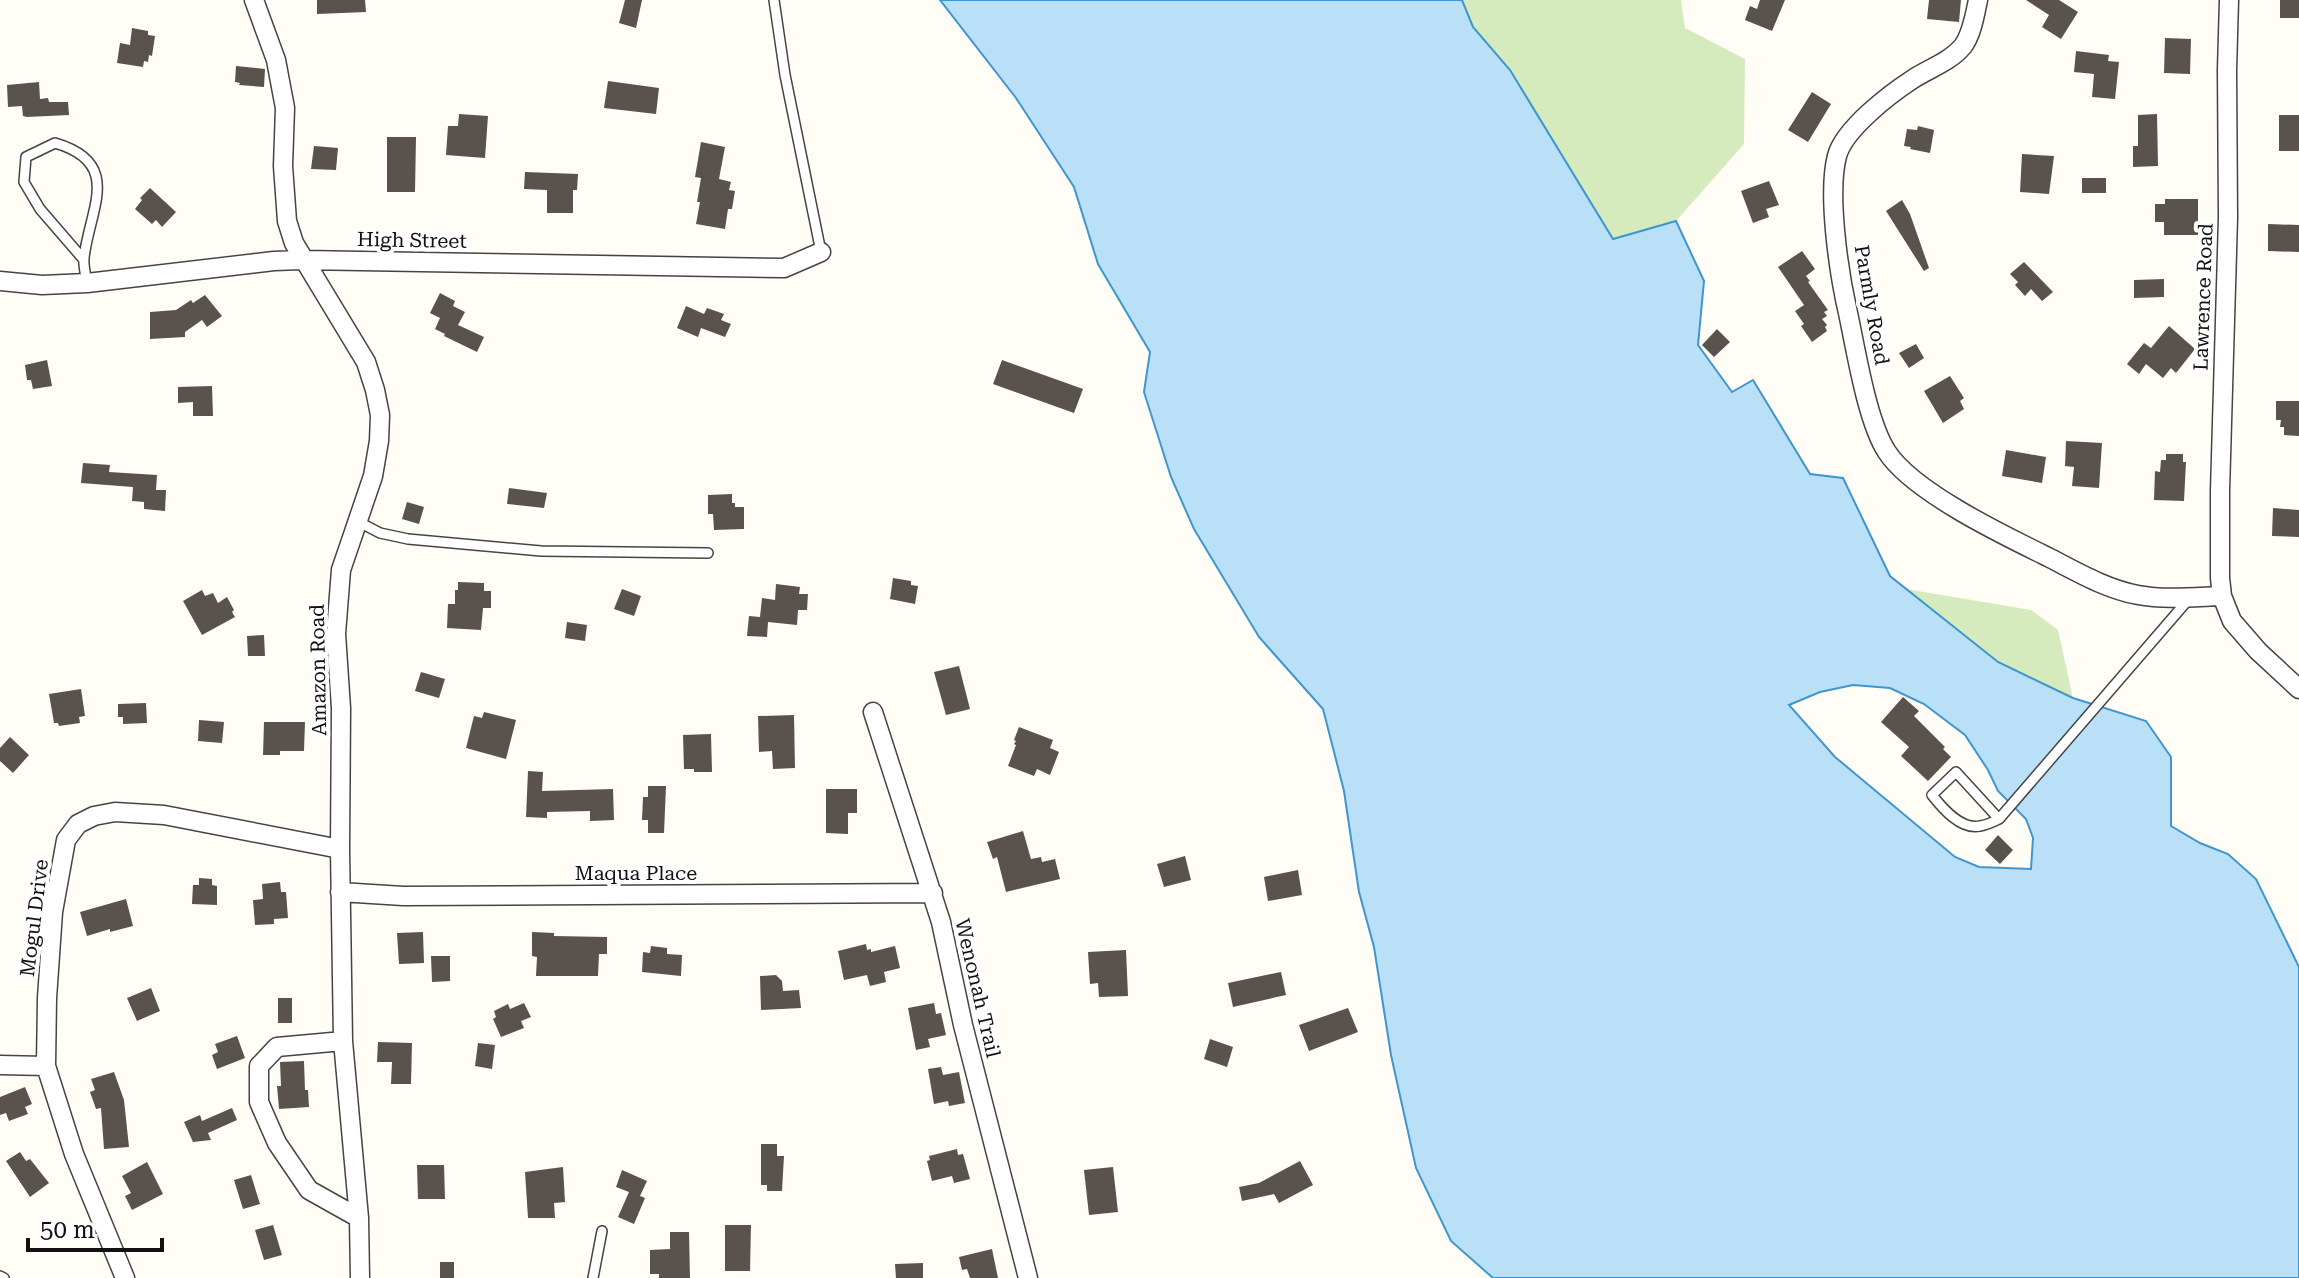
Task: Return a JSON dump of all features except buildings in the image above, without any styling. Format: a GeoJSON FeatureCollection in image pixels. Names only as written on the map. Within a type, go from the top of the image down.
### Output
{"type":"FeatureCollection","features":[{"type":"Feature","properties":{"kind":"street","name":"Amazon Road"},"geometry":{"type":"LineString","coordinates":[[254,0],[276,60],[285,108],[283,166],[287,221],[302,260],[366,362],[380,415],[373,476],[341,570],[336,634],[341,708],[343,1041],[359,1218],[360,1278]]}},
{"type":"Feature","properties":{"kind":"street","name":"Parmly Road"},"geometry":{"type":"LineString","coordinates":[[1978,0],[1966,42],[1954,55],[1911,80],[1868,115],[1844,140],[1837,155],[1834,192],[1840,279],[1870,411],[1879,437],[1901,470],[1949,503],[2002,534],[2107,586],[2136,595],[2166,598],[2222,596]]}},
{"type":"Feature","properties":{"kind":"street","name":"Lawrence Road"},"geometry":{"type":"LineString","coordinates":[[2222,596],[2220,491],[2228,218],[2229,0]]}},
{"type":"Feature","properties":{"kind":"street","name":"High Street"},"geometry":{"type":"LineString","coordinates":[[0,281],[42,285],[87,283],[302,260],[784,268],[821,252]]}},
{"type":"Feature","properties":{"kind":"street"},"geometry":{"type":"LineString","coordinates":[[2222,596],[2232,621],[2258,651],[2299,689]]}},
{"type":"Feature","properties":{"kind":"street","name":"Wenonah Trail"},"geometry":{"type":"LineString","coordinates":[[873,712],[933,893],[963,1025],[1028,1278]]}},
{"type":"Feature","properties":{"kind":"street","name":"Mogul Drive"},"geometry":{"type":"LineString","coordinates":[[124,1276],[74,1154],[46,1066],[53,912],[66,840],[78,824],[94,816],[115,812],[164,815],[340,849]]}},
{"type":"Feature","properties":{"kind":"street","name":"Maqua Place"},"geometry":{"type":"LineString","coordinates":[[340,892],[403,896],[933,893]]}},
{"type":"Feature","properties":{"kind":"street"},"geometry":{"type":"LineString","coordinates":[[343,1041],[277,1047],[259,1066],[259,1102],[277,1143],[309,1190],[359,1218]]}},
{"type":"Feature","properties":{"kind":"street"},"geometry":{"type":"LineString","coordinates":[[0,1065],[46,1066]]}},
{"type":"Feature","properties":{"kind":"lane"},"geometry":{"type":"LineString","coordinates":[[774,0],[785,75],[821,252]]}},
{"type":"Feature","properties":{"kind":"lane"},"geometry":{"type":"LineString","coordinates":[[84,260],[40,209],[24,182],[26,157],[55,143],[74,148],[93,167],[98,194],[84,260],[87,283]]}},
{"type":"Feature","properties":{"kind":"lane"},"geometry":{"type":"LineString","coordinates":[[357,521],[380,533],[422,541],[541,551],[708,553]]}},
{"type":"Feature","properties":{"kind":"lane"},"geometry":{"type":"LineString","coordinates":[[1999,819],[1956,772],[1932,795],[1942,808],[1968,827],[1982,826],[1999,819],[2190,597]]}},
{"type":"Feature","properties":{"kind":"lane"},"geometry":{"type":"LineString","coordinates":[[593,1278],[602,1231]]}},
{"type":"Feature","properties":{"kind":"green space"},"geometry":{"type":"Polygon","coordinates":[[[1462,0],[1681,0],[1685,28],[1745,59],[1744,144],[1676,221],[1613,239],[1510,70],[1473,26],[1462,0]]]}},
{"type":"Feature","properties":{"kind":"green space"},"geometry":{"type":"Polygon","coordinates":[[[1906,589],[2031,610],[2058,630],[2073,698],[1998,662],[1906,589]]]}},
{"type":"Feature","properties":{"kind":"water"},"geometry":{"type":"Polygon","coordinates":[[[940,0],[1462,0],[1473,27],[1510,70],[1613,239],[1676,221],[1704,281],[1698,345],[1732,392],[1753,380],[1810,474],[1843,478],[1890,576],[1998,662],[2073,698],[2146,721],[2171,757],[2171,826],[2200,843],[2228,854],[2256,879],[2299,967],[2299,1278],[1493,1278],[1451,1241],[1416,1168],[1391,1055],[1374,947],[1359,892],[1344,791],[1323,709],[1259,637],[1194,529],[1171,477],[1144,392],[1150,352],[1098,264],[1074,187],[1016,98],[940,0]],[[1853,685],[1820,692],[1789,705],[1835,757],[1955,857],[1979,867],[2031,869],[2033,838],[2026,819],[1998,791],[1965,735],[1924,704],[1890,688],[1853,685]]]}}]}
